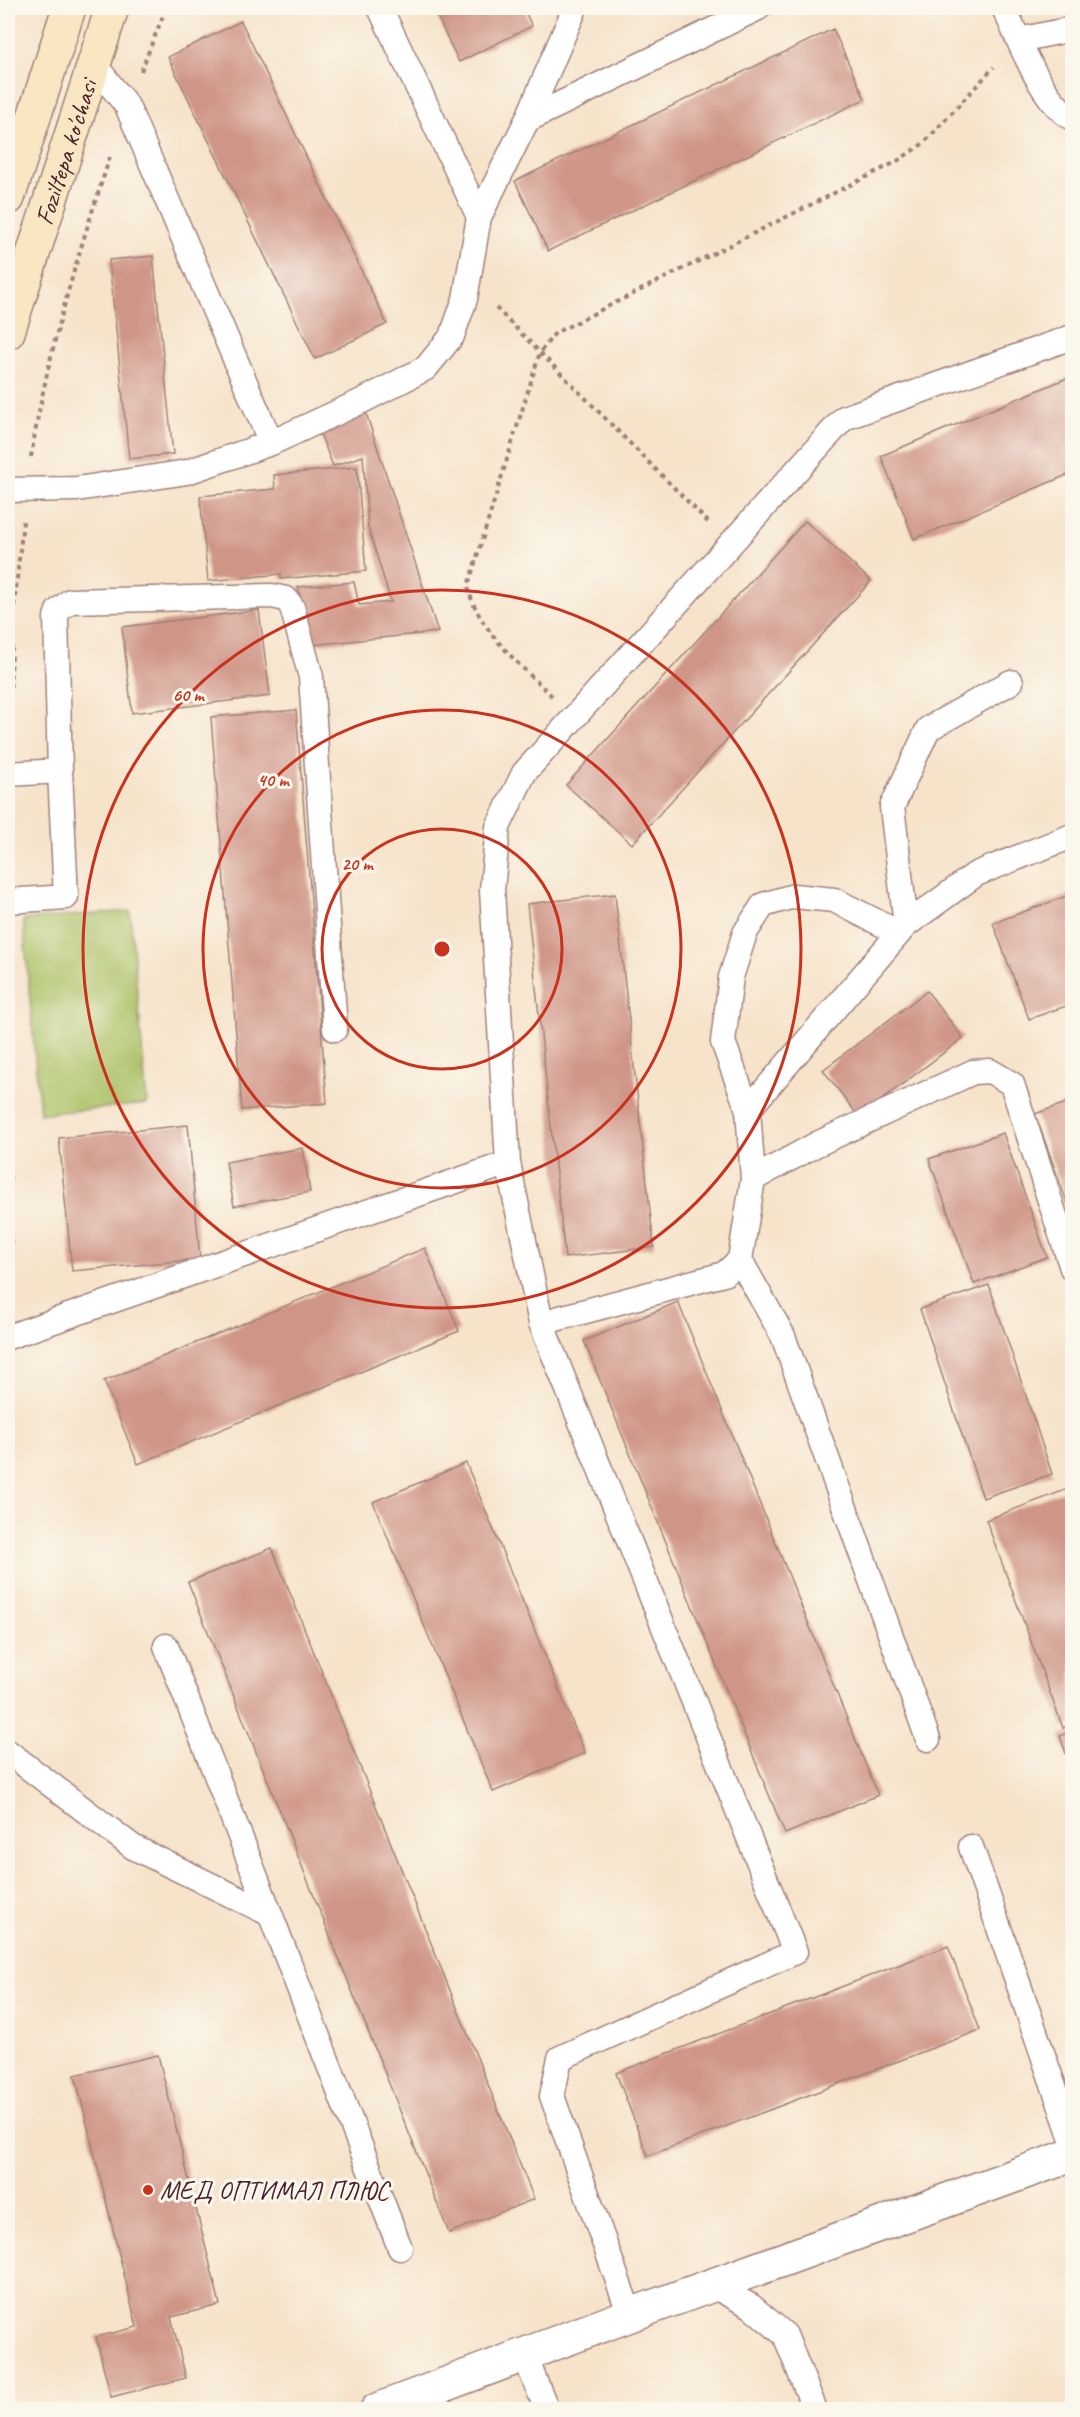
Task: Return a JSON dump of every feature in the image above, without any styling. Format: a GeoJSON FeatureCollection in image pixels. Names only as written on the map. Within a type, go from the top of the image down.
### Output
{"type":"FeatureCollection","features":[{"type":"Feature","properties":{"kind":"main road","name":"Foziltepa ko'chasi"},"geometry":{"type":"LineString","coordinates":[[8,198],[69,8]]}},
{"type":"Feature","properties":{"kind":"main road","name":"Foziltepa ko'chasi"},"geometry":{"type":"LineString","coordinates":[[8,332],[112,8]]}},
{"type":"Feature","properties":{"kind":"street"},"geometry":{"type":"LineString","coordinates":[[377,2409],[711,2285],[1072,2155]]}},
{"type":"Feature","properties":{"kind":"lane"},"geometry":{"type":"LineString","coordinates":[[380,8],[479,217]]}},
{"type":"Feature","properties":{"kind":"lane"},"geometry":{"type":"LineString","coordinates":[[17,490],[76,489],[187,472],[271,443],[362,401],[426,368],[452,336],[468,279],[479,217],[527,120],[575,8]]}},
{"type":"Feature","properties":{"kind":"lane"},"geometry":{"type":"LineString","coordinates":[[527,120],[758,8]]}},
{"type":"Feature","properties":{"kind":"lane"},"geometry":{"type":"LineString","coordinates":[[1004,8],[1040,82],[1064,113],[1072,118]]}},
{"type":"Feature","properties":{"kind":"lane"},"geometry":{"type":"LineString","coordinates":[[1019,40],[1072,29]]}},
{"type":"Feature","properties":{"kind":"lane"},"geometry":{"type":"LineString","coordinates":[[94,64],[127,106],[271,443]]}},
{"type":"Feature","properties":{"kind":"lane"},"geometry":{"type":"LineString","coordinates":[[630,2315],[552,2096],[560,2058],[795,1952],[541,1323],[508,1163],[492,890],[498,827],[524,772],[844,418],[1072,337]]}},
{"type":"Feature","properties":{"kind":"lane"},"geometry":{"type":"LineString","coordinates":[[8,902],[66,897],[56,617],[63,605],[70,601],[272,596],[286,599],[292,607],[311,677],[335,1029]]}},
{"type":"Feature","properties":{"kind":"lane"},"geometry":{"type":"LineString","coordinates":[[902,929],[892,807],[927,729],[1011,682]]}},
{"type":"Feature","properties":{"kind":"lane"},"geometry":{"type":"LineString","coordinates":[[8,774],[60,771]]}},
{"type":"Feature","properties":{"kind":"lane"},"geometry":{"type":"LineString","coordinates":[[748,1110],[902,929],[976,874],[1072,836]]}},
{"type":"Feature","properties":{"kind":"lane"},"geometry":{"type":"LineString","coordinates":[[902,929],[834,900],[794,896],[763,905],[745,933],[731,977],[723,1042],[748,1110],[753,1179],[740,1260],[783,1336],[928,1739]]}},
{"type":"Feature","properties":{"kind":"lane"},"geometry":{"type":"LineString","coordinates":[[753,1179],[817,1144],[973,1072],[990,1071],[1012,1084],[1072,1268]]}},
{"type":"Feature","properties":{"kind":"lane"},"geometry":{"type":"LineString","coordinates":[[9,1337],[508,1163]]}},
{"type":"Feature","properties":{"kind":"lane"},"geometry":{"type":"LineString","coordinates":[[541,1323],[724,1274],[740,1260]]}},
{"type":"Feature","properties":{"kind":"lane"},"geometry":{"type":"LineString","coordinates":[[166,1646],[400,2248]]}},
{"type":"Feature","properties":{"kind":"lane"},"geometry":{"type":"LineString","coordinates":[[8,1752],[133,1847],[270,1914]]}},
{"type":"Feature","properties":{"kind":"lane"},"geometry":{"type":"LineString","coordinates":[[971,1847],[1072,2139]]}},
{"type":"Feature","properties":{"kind":"lane"},"geometry":{"type":"LineString","coordinates":[[711,2285],[751,2306],[785,2335],[815,2409]]}},
{"type":"Feature","properties":{"kind":"lane"},"geometry":{"type":"LineString","coordinates":[[524,2354],[547,2409]]}},
{"type":"Feature","properties":{"kind":"path"},"geometry":{"type":"LineString","coordinates":[[8,745],[17,490],[35,428],[76,259],[127,106],[165,8]]}},
{"type":"Feature","properties":{"kind":"path"},"geometry":{"type":"LineString","coordinates":[[574,717],[484,624],[470,598],[468,586],[540,352],[555,333],[896,162],[924,143],[1019,40]]}},
{"type":"Feature","properties":{"kind":"path"},"geometry":{"type":"LineString","coordinates":[[468,279],[730,544]]}},
{"type":"Feature","properties":{"kind":"path"},"geometry":{"type":"LineString","coordinates":[[8,1068],[12,1250],[8,1460]]}},
{"type":"Feature","properties":{"kind":"green space"},"geometry":{"type":"Polygon","coordinates":[[[130,911],[147,1104],[40,1114],[23,920],[130,911]]]}},
{"type":"Feature","properties":{"kind":"building"},"geometry":{"type":"Polygon","coordinates":[[[433,8],[523,8],[532,26],[459,62],[433,8]]]}},
{"type":"Feature","properties":{"kind":"building"},"geometry":{"type":"Polygon","coordinates":[[[241,21],[387,324],[315,359],[168,57],[241,21]]]}},
{"type":"Feature","properties":{"kind":"building"},"geometry":{"type":"Polygon","coordinates":[[[833,29],[865,99],[548,251],[515,181],[833,29]]]}},
{"type":"Feature","properties":{"kind":"building"},"geometry":{"type":"Polygon","coordinates":[[[153,256],[173,454],[129,459],[109,260],[153,256]]]}},
{"type":"Feature","properties":{"kind":"building"},"geometry":{"type":"Polygon","coordinates":[[[1072,376],[1072,473],[914,539],[881,456],[1072,376]]]}},
{"type":"Feature","properties":{"kind":"building"},"geometry":{"type":"Polygon","coordinates":[[[366,413],[438,632],[311,645],[298,587],[354,582],[359,605],[391,602],[368,527],[363,456],[333,466],[319,431],[366,413]]]}},
{"type":"Feature","properties":{"kind":"building"},"geometry":{"type":"Polygon","coordinates":[[[357,467],[366,571],[281,579],[281,574],[208,581],[200,496],[275,489],[274,475],[357,467]]]}},
{"type":"Feature","properties":{"kind":"building"},"geometry":{"type":"Polygon","coordinates":[[[805,521],[871,581],[632,844],[566,785],[805,521]]]}},
{"type":"Feature","properties":{"kind":"building"},"geometry":{"type":"Polygon","coordinates":[[[259,610],[270,696],[132,713],[122,627],[259,610]]]}},
{"type":"Feature","properties":{"kind":"building"},"geometry":{"type":"Polygon","coordinates":[[[296,710],[327,1103],[242,1110],[211,717],[296,710]]]}},
{"type":"Feature","properties":{"kind":"building"},"geometry":{"type":"Polygon","coordinates":[[[615,894],[654,1247],[565,1258],[527,904],[615,894]]]}},
{"type":"Feature","properties":{"kind":"building"},"geometry":{"type":"Polygon","coordinates":[[[1072,894],[1072,1004],[1029,1019],[993,923],[1072,894]]]}},
{"type":"Feature","properties":{"kind":"building"},"geometry":{"type":"Polygon","coordinates":[[[927,991],[963,1038],[859,1117],[823,1070],[927,991]]]}},
{"type":"Feature","properties":{"kind":"building"},"geometry":{"type":"Polygon","coordinates":[[[1072,1101],[1072,1216],[1035,1114],[1072,1101]]]}},
{"type":"Feature","properties":{"kind":"building"},"geometry":{"type":"Polygon","coordinates":[[[188,1125],[200,1259],[72,1271],[59,1138],[188,1125]]]}},
{"type":"Feature","properties":{"kind":"building"},"geometry":{"type":"Polygon","coordinates":[[[1003,1133],[1047,1257],[974,1284],[929,1159],[1003,1133]]]}},
{"type":"Feature","properties":{"kind":"building"},"geometry":{"type":"Polygon","coordinates":[[[303,1148],[310,1192],[234,1206],[226,1162],[303,1148]]]}},
{"type":"Feature","properties":{"kind":"building"},"geometry":{"type":"Polygon","coordinates":[[[425,1248],[459,1331],[138,1464],[104,1381],[425,1248]]]}},
{"type":"Feature","properties":{"kind":"building"},"geometry":{"type":"Polygon","coordinates":[[[989,1285],[1052,1474],[983,1498],[920,1309],[989,1285]]]}},
{"type":"Feature","properties":{"kind":"building"},"geometry":{"type":"Polygon","coordinates":[[[678,1302],[878,1795],[785,1834],[584,1341],[678,1302]]]}},
{"type":"Feature","properties":{"kind":"building"},"geometry":{"type":"Polygon","coordinates":[[[466,1463],[585,1753],[493,1792],[373,1502],[466,1463]]]}},
{"type":"Feature","properties":{"kind":"building"},"geometry":{"type":"Polygon","coordinates":[[[1068,1489],[1072,1502],[1072,1724],[1063,1728],[986,1520],[1068,1489]]]}},
{"type":"Feature","properties":{"kind":"building"},"geometry":{"type":"Polygon","coordinates":[[[272,1548],[534,2199],[449,2233],[188,1582],[272,1548]]]}},
{"type":"Feature","properties":{"kind":"building"},"geometry":{"type":"Polygon","coordinates":[[[1072,1731],[1072,1771],[1060,1736],[1072,1731]]]}},
{"type":"Feature","properties":{"kind":"building"},"geometry":{"type":"Polygon","coordinates":[[[948,1946],[980,2030],[648,2156],[616,2073],[948,1946]]]}},
{"type":"Feature","properties":{"kind":"building","name":"МЕД ОПТИМАЛ ПЛЮС"},"geometry":{"type":"Polygon","coordinates":[[[158,2055],[220,2305],[171,2317],[186,2378],[111,2397],[96,2337],[137,2327],[75,2075],[158,2055]]]}},
{"type":"Feature","properties":{"kind":"place","name":"МЕД ОПТИМАЛ ПЛЮС"},"geometry":{"type":"Point","coordinates":[148,2190]}}]}
